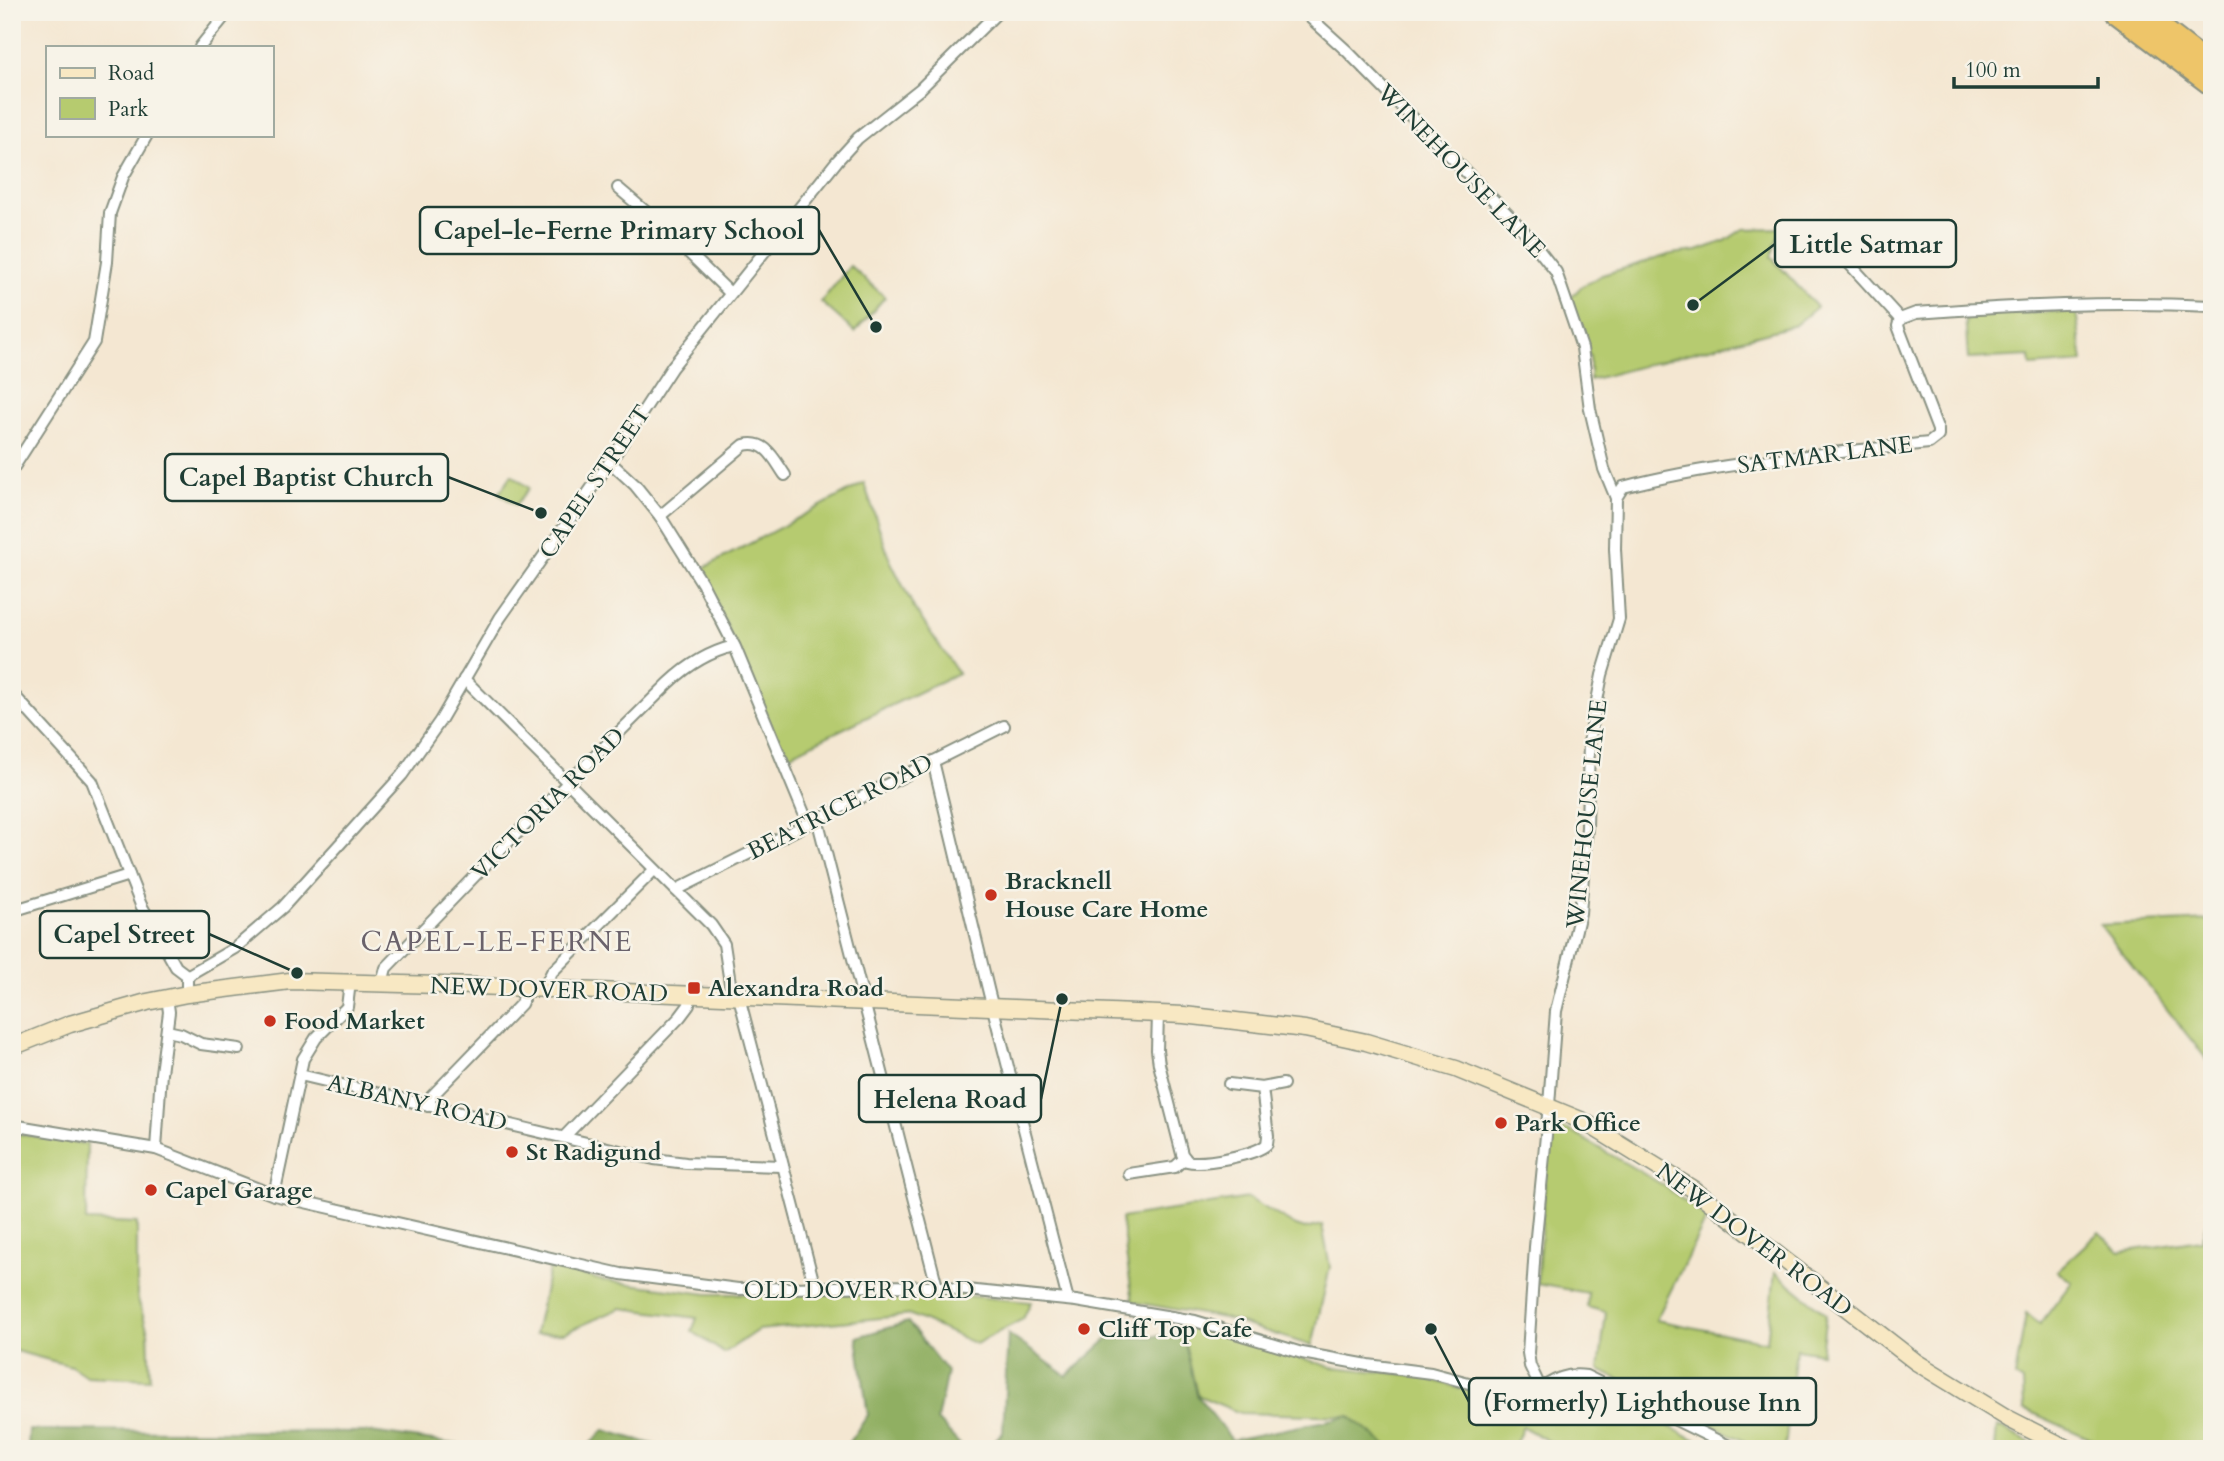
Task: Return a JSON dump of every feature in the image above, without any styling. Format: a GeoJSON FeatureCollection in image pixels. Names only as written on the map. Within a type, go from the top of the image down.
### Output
{"type":"FeatureCollection","features":[{"type":"Feature","properties":{"kind":"highway"},"geometry":{"type":"LineString","coordinates":[[2114,12],[2212,86]]}},
{"type":"Feature","properties":{"kind":"highway"},"geometry":{"type":"LineString","coordinates":[[2142,12],[2212,66]]}},
{"type":"Feature","properties":{"kind":"main road","name":"NEW DOVER ROAD"},"geometry":{"type":"LineString","coordinates":[[12,1047],[70,1024],[187,993],[290,981],[993,1006],[1158,1014],[1277,1024],[1366,1042],[1467,1072],[1583,1121],[1693,1189],[1888,1341],[1943,1380],[2009,1419],[2068,1449]]}},
{"type":"Feature","properties":{"kind":"street"},"geometry":{"type":"LineString","coordinates":[[201,46],[228,12]]}},
{"type":"Feature","properties":{"kind":"street","name":"CAPEL STREET"},"geometry":{"type":"LineString","coordinates":[[188,976],[235,948],[291,899],[402,775],[440,722],[500,618],[610,462],[672,367],[847,149],[920,89],[998,12]]}},
{"type":"Feature","properties":{"kind":"street","name":"WINEHOUSE LANE"},"geometry":{"type":"LineString","coordinates":[[1304,12],[1347,51],[1523,230],[1556,272],[1582,348],[1590,409],[1604,469],[1616,498],[1614,527],[1619,619],[1602,676],[1589,742],[1587,827],[1580,912],[1556,1011],[1535,1247],[1528,1353],[1530,1366],[1540,1387]]}},
{"type":"Feature","properties":{"kind":"street"},"geometry":{"type":"LineString","coordinates":[[12,470],[94,342],[107,262],[110,213],[122,177],[146,136]]}},
{"type":"Feature","properties":{"kind":"street"},"geometry":{"type":"LineString","coordinates":[[618,188],[651,216],[730,293]]}},
{"type":"Feature","properties":{"kind":"street"},"geometry":{"type":"LineString","coordinates":[[1823,235],[1900,319],[1916,313],[2047,304],[2111,302],[2212,306]]}},
{"type":"Feature","properties":{"kind":"street","name":"SATMAR LANE"},"geometry":{"type":"LineString","coordinates":[[1616,498],[1623,487],[1644,481],[1757,462],[1929,443],[1938,436],[1938,430],[1898,326],[1900,319]]}},
{"type":"Feature","properties":{"kind":"street"},"geometry":{"type":"LineString","coordinates":[[660,516],[744,445],[754,443],[765,448],[785,475]]}},
{"type":"Feature","properties":{"kind":"street"},"geometry":{"type":"LineString","coordinates":[[610,462],[635,485],[660,516],[702,583],[734,646],[813,821],[865,1002],[937,1287]]}},
{"type":"Feature","properties":{"kind":"street","name":"VICTORIA ROAD"},"geometry":{"type":"LineString","coordinates":[[382,983],[384,970],[568,783],[684,670],[707,655],[734,646]]}},
{"type":"Feature","properties":{"kind":"street"},"geometry":{"type":"LineString","coordinates":[[464,679],[723,940],[815,1289]]}},
{"type":"Feature","properties":{"kind":"street"},"geometry":{"type":"LineString","coordinates":[[12,693],[92,781],[141,905],[168,955],[178,970],[188,976],[187,993]]}},
{"type":"Feature","properties":{"kind":"street","name":"BEATRICE ROAD"},"geometry":{"type":"LineString","coordinates":[[676,890],[1004,726]]}},
{"type":"Feature","properties":{"kind":"street"},"geometry":{"type":"LineString","coordinates":[[933,761],[1068,1300]]}},
{"type":"Feature","properties":{"kind":"street"},"geometry":{"type":"LineString","coordinates":[[548,990],[547,982],[552,972],[654,870]]}},
{"type":"Feature","properties":{"kind":"street"},"geometry":{"type":"LineString","coordinates":[[12,911],[130,875]]}},
{"type":"Feature","properties":{"kind":"street"},"geometry":{"type":"LineString","coordinates":[[275,1195],[303,1059],[312,1042],[347,1007],[350,982]]}},
{"type":"Feature","properties":{"kind":"street"},"geometry":{"type":"LineString","coordinates":[[428,1106],[432,1096],[521,1004],[524,998],[523,988]]}},
{"type":"Feature","properties":{"kind":"street"},"geometry":{"type":"LineString","coordinates":[[564,1137],[680,1017],[689,1005],[690,995]]}},
{"type":"Feature","properties":{"kind":"street"},"geometry":{"type":"LineString","coordinates":[[156,1149],[169,1008],[167,998]]}},
{"type":"Feature","properties":{"kind":"street"},"geometry":{"type":"LineString","coordinates":[[1158,1014],[1158,1056],[1185,1158],[1201,1163],[1258,1151],[1265,1147],[1268,1136],[1262,1088]]}},
{"type":"Feature","properties":{"kind":"street"},"geometry":{"type":"LineString","coordinates":[[167,1031],[181,1034],[201,1044],[239,1049]]}},
{"type":"Feature","properties":{"kind":"street","name":"ALBANY ROAD"},"geometry":{"type":"LineString","coordinates":[[300,1075],[670,1161],[782,1166]]}},
{"type":"Feature","properties":{"kind":"street"},"geometry":{"type":"LineString","coordinates":[[1229,1084],[1262,1088],[1283,1084]]}},
{"type":"Feature","properties":{"kind":"street","name":"OLD DOVER ROAD"},"geometry":{"type":"LineString","coordinates":[[12,1125],[156,1149],[275,1195],[621,1274],[738,1290],[937,1287],[1068,1300],[1195,1321],[1302,1353],[1431,1373],[1512,1395],[1523,1396],[1567,1375],[1590,1377],[1735,1449]]}},
{"type":"Feature","properties":{"kind":"street"},"geometry":{"type":"LineString","coordinates":[[1129,1174],[1175,1167],[1185,1158]]}},
{"type":"Feature","properties":{"kind":"green space"},"geometry":{"type":"Polygon","coordinates":[[[1781,228],[1771,257],[1817,307],[1795,325],[1590,380],[1590,357],[1570,303],[1581,287],[1602,275],[1672,254],[1697,251],[1725,241],[1743,229],[1781,228]]]}},
{"type":"Feature","properties":{"kind":"green space"},"geometry":{"type":"Polygon","coordinates":[[[850,266],[885,297],[855,332],[821,302],[850,266]]]}},
{"type":"Feature","properties":{"kind":"green space"},"geometry":{"type":"Polygon","coordinates":[[[2076,311],[2083,362],[2031,366],[2030,356],[1968,359],[1965,314],[2076,311]]]}},
{"type":"Feature","properties":{"kind":"green space"},"geometry":{"type":"Polygon","coordinates":[[[512,475],[529,488],[516,505],[499,493],[512,475]]]}},
{"type":"Feature","properties":{"kind":"green space"},"geometry":{"type":"Polygon","coordinates":[[[864,483],[890,560],[914,608],[958,673],[783,758],[702,569],[864,483]]]}},
{"type":"Feature","properties":{"kind":"green space"},"geometry":{"type":"Polygon","coordinates":[[[2212,920],[2212,1066],[2100,925],[2212,920]]]}},
{"type":"Feature","properties":{"kind":"green space"},"geometry":{"type":"Polygon","coordinates":[[[1549,1129],[1568,1130],[1663,1185],[1707,1218],[1656,1320],[1767,1342],[1775,1272],[1826,1314],[1821,1353],[1796,1349],[1785,1449],[1760,1449],[1599,1370],[1606,1312],[1587,1307],[1588,1293],[1537,1284],[1549,1129]]]}},
{"type":"Feature","properties":{"kind":"green space"},"geometry":{"type":"Polygon","coordinates":[[[12,1133],[87,1144],[86,1221],[137,1223],[137,1296],[148,1332],[150,1379],[86,1376],[71,1366],[12,1350],[12,1133]]]}},
{"type":"Feature","properties":{"kind":"green space"},"geometry":{"type":"Polygon","coordinates":[[[1248,1198],[1296,1226],[1305,1229],[1322,1225],[1330,1267],[1312,1346],[1224,1318],[1133,1302],[1121,1218],[1248,1198]]]}},
{"type":"Feature","properties":{"kind":"green space"},"geometry":{"type":"Polygon","coordinates":[[[2212,1207],[2212,1449],[2113,1449],[2024,1409],[2023,1382],[2015,1377],[2026,1314],[2040,1324],[2072,1282],[2057,1271],[2099,1232],[2120,1252],[2201,1240],[2212,1207]]]}},
{"type":"Feature","properties":{"kind":"green space"},"geometry":{"type":"Polygon","coordinates":[[[550,1265],[600,1280],[707,1294],[937,1293],[1031,1302],[1023,1319],[976,1344],[911,1315],[758,1330],[724,1353],[692,1331],[697,1318],[621,1308],[564,1333],[535,1334],[550,1265]]]}},
{"type":"Feature","properties":{"kind":"green space"},"geometry":{"type":"Polygon","coordinates":[[[908,1322],[947,1372],[937,1420],[964,1449],[844,1449],[868,1415],[857,1337],[908,1322]]]}},
{"type":"Feature","properties":{"kind":"green space"},"geometry":{"type":"Polygon","coordinates":[[[1180,1323],[1332,1367],[1414,1375],[1534,1409],[1541,1398],[1588,1385],[1710,1447],[1563,1449],[1523,1427],[1513,1449],[1391,1449],[1349,1416],[1240,1413],[1197,1395],[1180,1323]]]}},
{"type":"Feature","properties":{"kind":"green space"},"geometry":{"type":"Polygon","coordinates":[[[1008,1334],[1067,1376],[1109,1338],[1183,1335],[1197,1395],[1232,1440],[1349,1416],[1391,1449],[986,1449],[1003,1432],[1008,1334]]]}},
{"type":"Feature","properties":{"kind":"green space"},"geometry":{"type":"Polygon","coordinates":[[[1997,1426],[2042,1449],[1995,1449],[1997,1426]]]}},
{"type":"Feature","properties":{"kind":"green space"},"geometry":{"type":"Polygon","coordinates":[[[29,1430],[371,1432],[488,1449],[28,1449],[29,1430]]]}},
{"type":"Feature","properties":{"kind":"green space"},"geometry":{"type":"Polygon","coordinates":[[[604,1430],[669,1449],[585,1449],[604,1430]]]}},
{"type":"Feature","properties":{"kind":"place","name":"Little Satmar"},"geometry":{"type":"Point","coordinates":[1693,305]}},
{"type":"Feature","properties":{"kind":"place","name":"Capel-le-Ferne Primary School"},"geometry":{"type":"Point","coordinates":[876,327]}},
{"type":"Feature","properties":{"kind":"place","name":"Capel Baptist Church"},"geometry":{"type":"Point","coordinates":[541,513]}},
{"type":"Feature","properties":{"kind":"place","name":"Bracknell House Care Home"},"geometry":{"type":"Point","coordinates":[991,895]}},
{"type":"Feature","properties":{"kind":"place","name":"Capel Street"},"geometry":{"type":"Point","coordinates":[297,973]}},
{"type":"Feature","properties":{"kind":"place","name":"Alexandra Road"},"geometry":{"type":"Point","coordinates":[694,988]}},
{"type":"Feature","properties":{"kind":"place","name":"Helena Road"},"geometry":{"type":"Point","coordinates":[1062,999]}},
{"type":"Feature","properties":{"kind":"place","name":"Food Market"},"geometry":{"type":"Point","coordinates":[270,1021]}},
{"type":"Feature","properties":{"kind":"place","name":"Park Office"},"geometry":{"type":"Point","coordinates":[1501,1123]}},
{"type":"Feature","properties":{"kind":"place","name":"St Radigund"},"geometry":{"type":"Point","coordinates":[512,1152]}},
{"type":"Feature","properties":{"kind":"place","name":"Capel Garage"},"geometry":{"type":"Point","coordinates":[151,1190]}},
{"type":"Feature","properties":{"kind":"place","name":"Cliff Top Cafe"},"geometry":{"type":"Point","coordinates":[1084,1329]}},
{"type":"Feature","properties":{"kind":"place","name":"(Formerly) Lighthouse Inn"},"geometry":{"type":"Point","coordinates":[1431,1329]}},
{"type":"Feature","properties":{"kind":"district","name":"CAPEL-LE-FERNE"},"geometry":{"type":"Point","coordinates":[497,942]}}]}
